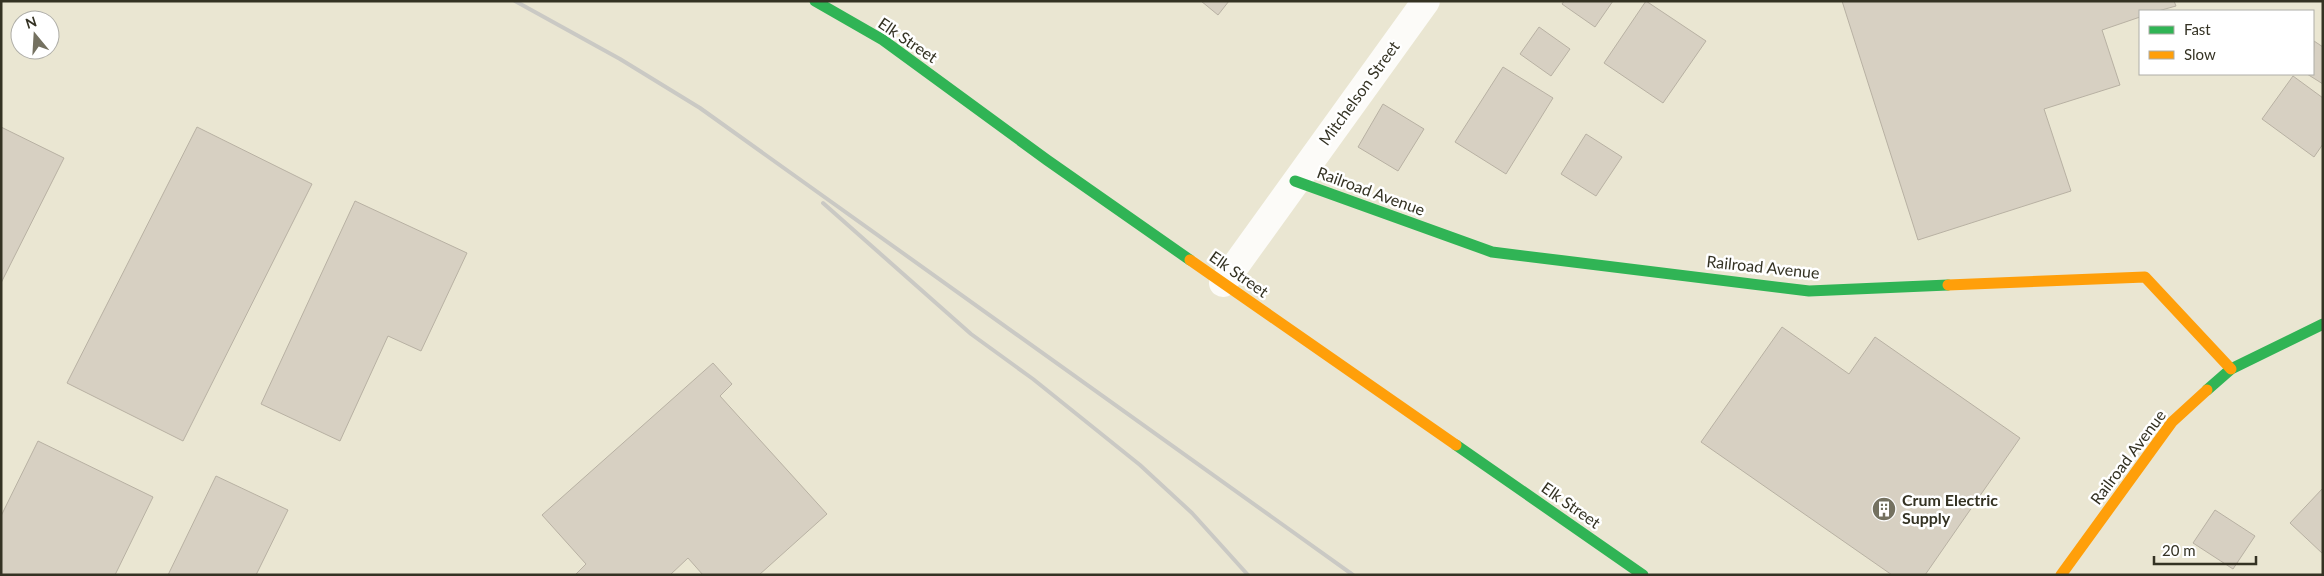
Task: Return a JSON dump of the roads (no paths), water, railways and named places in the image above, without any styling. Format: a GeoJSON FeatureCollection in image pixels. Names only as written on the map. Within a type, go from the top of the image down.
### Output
{"type":"FeatureCollection","features":[{"type":"Feature","properties":{"kind":"street","name":"Elk Street"},"geometry":{"type":"LineString","coordinates":[[815,1],[883,40],[1047,160],[1642,575]]}},
{"type":"Feature","properties":{"kind":"street","name":"Mitchelson Street"},"geometry":{"type":"LineString","coordinates":[[1223,283],[1294,181],[1426,1]]}},
{"type":"Feature","properties":{"kind":"street","name":"Railroad Avenue"},"geometry":{"type":"LineString","coordinates":[[1294,181],[1492,252],[1809,291],[2145,277],[2231,369]]}},
{"type":"Feature","properties":{"kind":"street","name":"Railroad Avenue"},"geometry":{"type":"LineString","coordinates":[[2061,575],[2172,422],[2231,369],[2323,324]]}},
{"type":"Feature","properties":{"kind":"railway"},"geometry":{"type":"LineString","coordinates":[[515,1],[620,59],[700,108],[1353,575]]}},
{"type":"Feature","properties":{"kind":"railway"},"geometry":{"type":"LineString","coordinates":[[823,203],[971,334],[1033,379],[1140,465],[1192,513],[1248,575]]}},
{"type":"Feature","properties":{"kind":"place","name":"Crum Electric Supply"},"geometry":{"type":"Point","coordinates":[1884,509]}}]}
